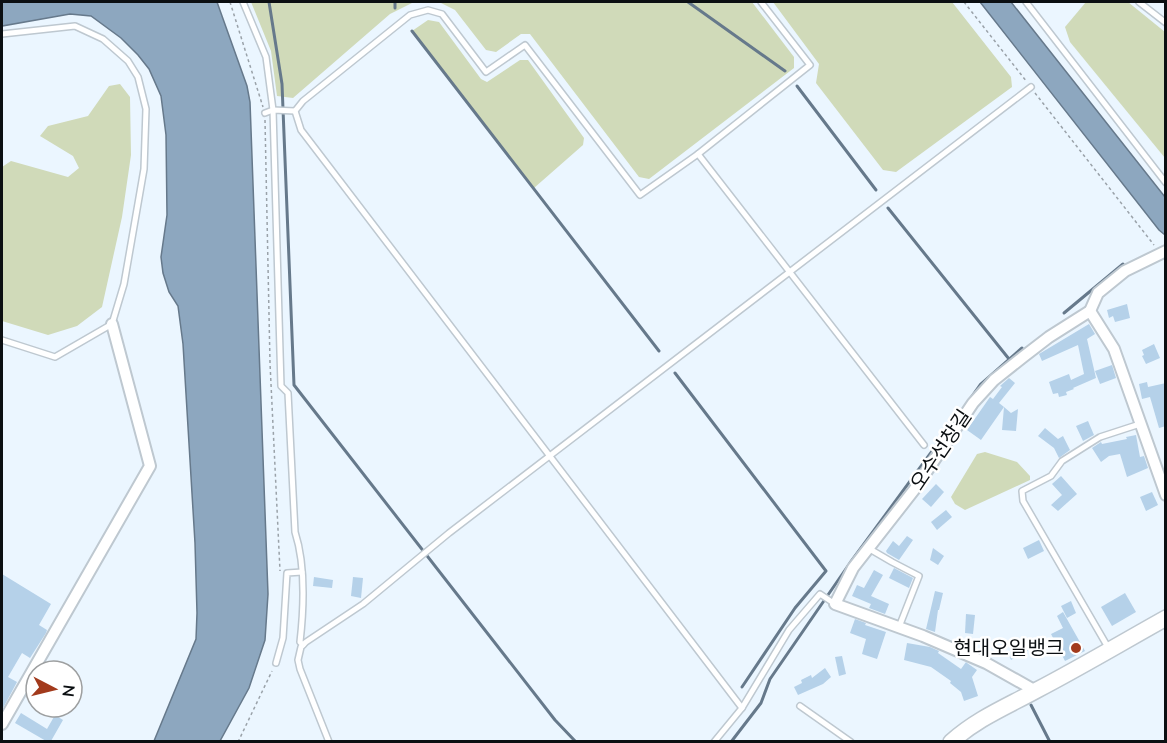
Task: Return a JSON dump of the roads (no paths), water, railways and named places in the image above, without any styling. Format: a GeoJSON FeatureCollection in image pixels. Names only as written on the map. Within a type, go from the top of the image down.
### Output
{"type":"FeatureCollection","features":[{"type":"Feature","properties":{"kind":"main road"},"geometry":{"type":"LineString","coordinates":[[951,741],[993,711],[1036,691],[1166,618]]}},
{"type":"Feature","properties":{"kind":"street"},"geometry":{"type":"LineString","coordinates":[[1163,252],[1125,271],[1098,293],[1090,311],[1114,349],[1166,495]]}},
{"type":"Feature","properties":{"kind":"street","name":"오수선창길"},"geometry":{"type":"LineString","coordinates":[[835,604],[853,568],[915,490],[973,403],[994,381],[1049,337],[1090,311]]}},
{"type":"Feature","properties":{"kind":"street"},"geometry":{"type":"LineString","coordinates":[[2,724],[150,466],[112,324]]}},
{"type":"Feature","properties":{"kind":"street"},"geometry":{"type":"LineString","coordinates":[[835,604],[986,663],[1036,691]]}},
{"type":"Feature","properties":{"kind":"lane"},"geometry":{"type":"LineString","coordinates":[[243,2],[266,57],[273,110],[281,386],[288,393],[295,532],[301,550],[300,642],[303,645]]}},
{"type":"Feature","properties":{"kind":"lane"},"geometry":{"type":"LineString","coordinates":[[295,111],[303,101],[410,15],[428,10],[442,14],[486,72],[525,45],[640,195],[698,154],[810,65],[761,2]]}},
{"type":"Feature","properties":{"kind":"lane"},"geometry":{"type":"LineString","coordinates":[[1026,2],[1166,183]]}},
{"type":"Feature","properties":{"kind":"lane"},"geometry":{"type":"LineString","coordinates":[[1138,2],[1166,22]]}},
{"type":"Feature","properties":{"kind":"lane"},"geometry":{"type":"LineString","coordinates":[[2,34],[75,26],[103,39],[128,61],[138,77],[146,109],[144,169],[124,284],[112,324],[55,357],[2,340]]}},
{"type":"Feature","properties":{"kind":"lane"},"geometry":{"type":"LineString","coordinates":[[329,741],[300,669],[298,654],[303,645],[363,604],[438,542],[549,456],[1031,87]]}},
{"type":"Feature","properties":{"kind":"lane"},"geometry":{"type":"LineString","coordinates":[[265,113],[273,110],[295,111]]}},
{"type":"Feature","properties":{"kind":"lane"},"geometry":{"type":"LineString","coordinates":[[295,111],[301,130],[742,708]]}},
{"type":"Feature","properties":{"kind":"lane"},"geometry":{"type":"LineString","coordinates":[[698,154],[924,446]]}},
{"type":"Feature","properties":{"kind":"lane"},"geometry":{"type":"LineString","coordinates":[[1110,650],[1023,501],[1022,491],[1051,476],[1062,461],[1100,437],[1140,424]]}},
{"type":"Feature","properties":{"kind":"lane"},"geometry":{"type":"LineString","coordinates":[[868,548],[919,576],[898,627]]}},
{"type":"Feature","properties":{"kind":"lane"},"geometry":{"type":"LineString","coordinates":[[276,663],[283,638],[287,573],[302,572]]}},
{"type":"Feature","properties":{"kind":"lane"},"geometry":{"type":"LineString","coordinates":[[714,741],[742,708],[789,630],[820,594],[835,604]]}},
{"type":"Feature","properties":{"kind":"lane"},"geometry":{"type":"LineString","coordinates":[[800,706],[850,741]]}},
{"type":"Feature","properties":{"kind":"water"},"geometry":{"type":"Polygon","coordinates":[[[2,2],[217,2],[247,86],[250,102],[268,594],[265,640],[249,688],[220,741],[154,741],[196,639],[197,613],[183,344],[178,306],[169,292],[161,257],[167,215],[166,135],[161,96],[149,69],[138,55],[121,38],[91,16],[70,14],[2,26],[2,2]]]}},
{"type":"Feature","properties":{"kind":"water"},"geometry":{"type":"Polygon","coordinates":[[[980,2],[1011,2],[1165,197],[1165,235],[1159,230],[980,2]]]}},
{"type":"Feature","properties":{"kind":"waterway"},"geometry":{"type":"LineString","coordinates":[[269,2],[282,84],[294,385],[555,720],[576,742]]}},
{"type":"Feature","properties":{"kind":"waterway"},"geometry":{"type":"LineString","coordinates":[[395,2],[395,8]]}},
{"type":"Feature","properties":{"kind":"waterway"},"geometry":{"type":"LineString","coordinates":[[688,2],[785,71]]}},
{"type":"Feature","properties":{"kind":"waterway"},"geometry":{"type":"LineString","coordinates":[[412,31],[659,351]]}},
{"type":"Feature","properties":{"kind":"waterway"},"geometry":{"type":"LineString","coordinates":[[797,86],[876,190]]}},
{"type":"Feature","properties":{"kind":"waterway"},"geometry":{"type":"LineString","coordinates":[[888,208],[1009,359]]}},
{"type":"Feature","properties":{"kind":"waterway"},"geometry":{"type":"LineString","coordinates":[[1064,313],[1123,264]]}},
{"type":"Feature","properties":{"kind":"waterway"},"geometry":{"type":"LineString","coordinates":[[970,399],[980,385],[1022,348]]}},
{"type":"Feature","properties":{"kind":"waterway"},"geometry":{"type":"LineString","coordinates":[[675,373],[826,571],[795,608],[742,687]]}},
{"type":"Feature","properties":{"kind":"waterway"},"geometry":{"type":"LineString","coordinates":[[731,742],[761,703],[770,679],[850,563],[963,409]]}},
{"type":"Feature","properties":{"kind":"waterway"},"geometry":{"type":"LineString","coordinates":[[1031,705],[1050,742]]}},
{"type":"Feature","properties":{"kind":"place","name":"현대오일뱅크"},"geometry":{"type":"Point","coordinates":[1076,648]}}]}
